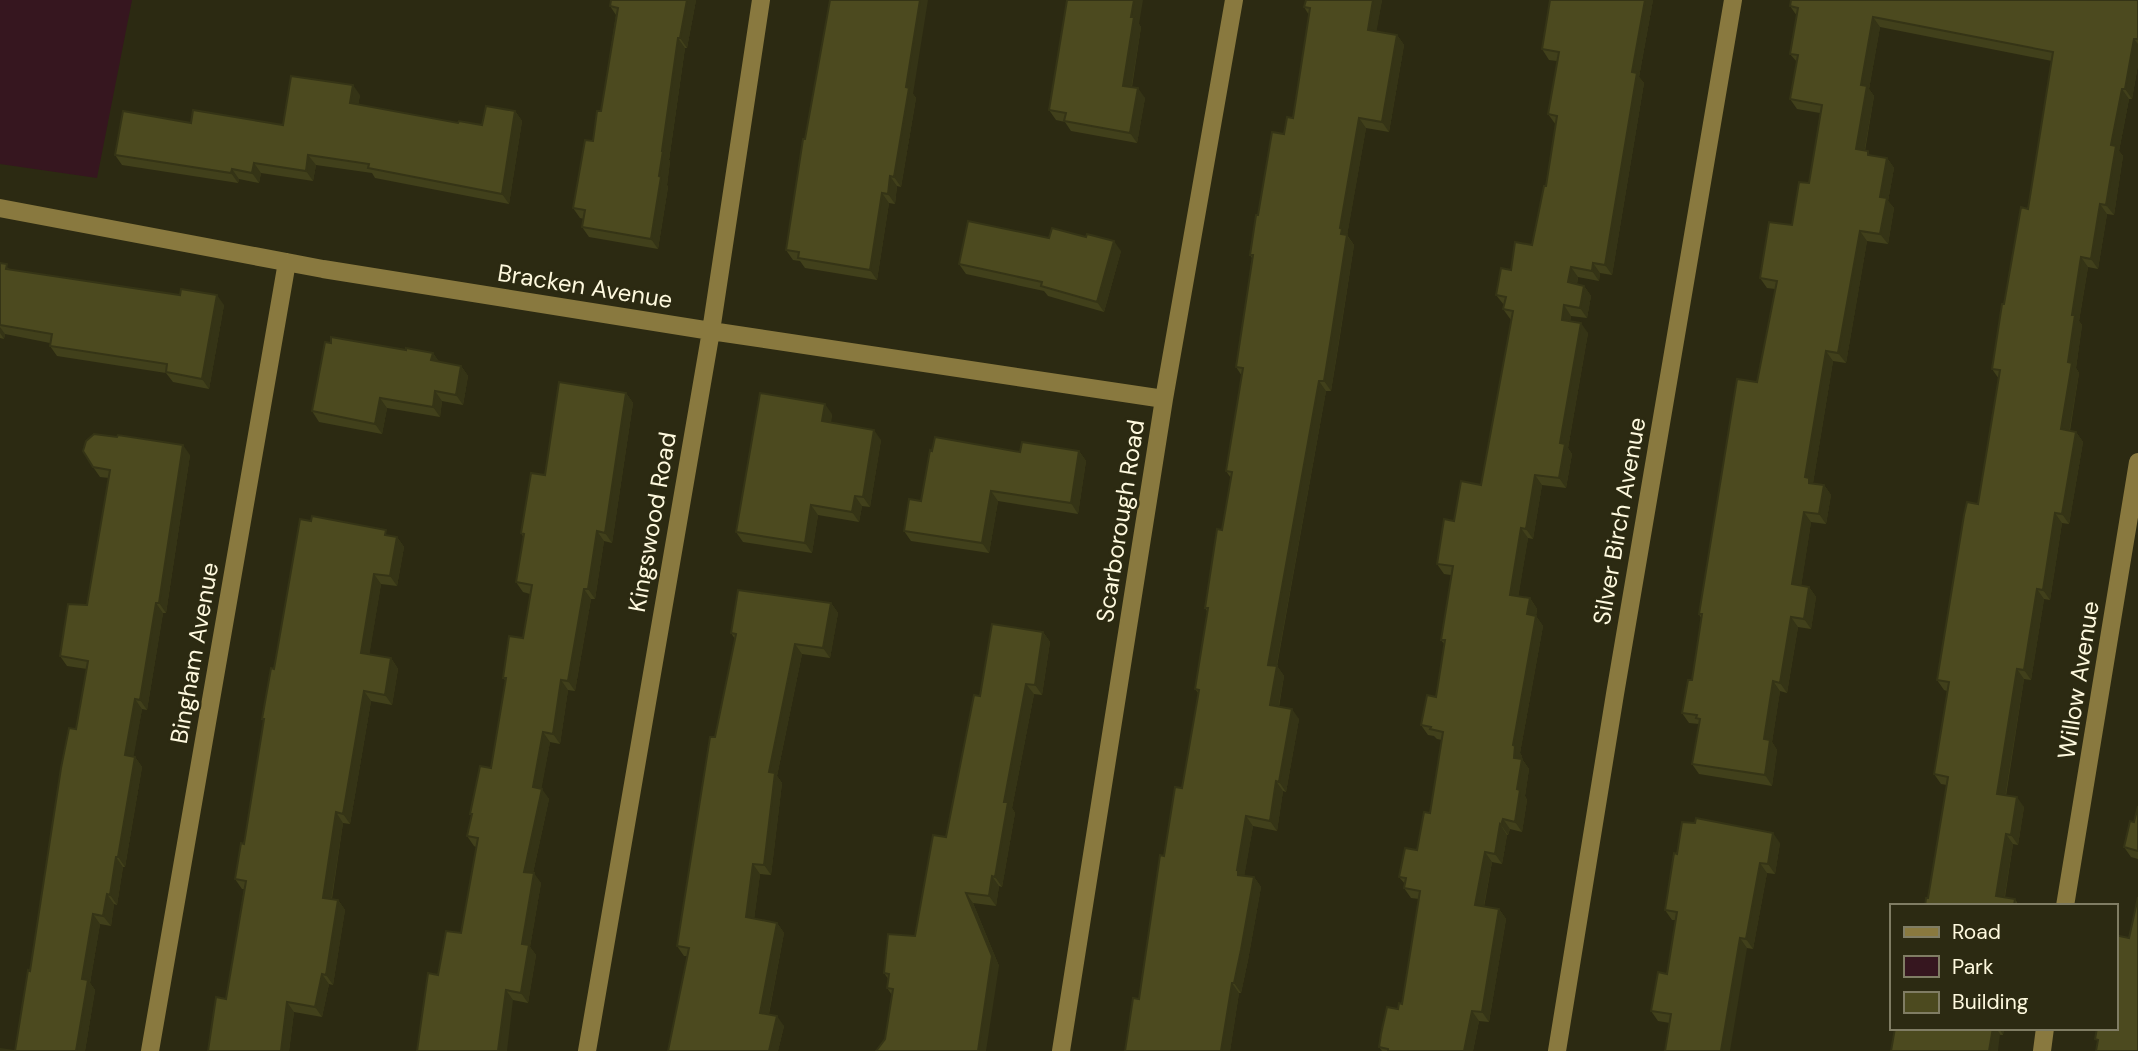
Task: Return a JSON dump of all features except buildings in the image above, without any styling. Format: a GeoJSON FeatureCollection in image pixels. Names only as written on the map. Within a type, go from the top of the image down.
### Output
{"type":"FeatureCollection","features":[{"type":"Feature","properties":{"kind":"street","name":"Kingswood Road"},"geometry":{"type":"LineString","coordinates":[[587,1051],[711,331],[761,0]]}},
{"type":"Feature","properties":{"kind":"street","name":"Scarborough Road"},"geometry":{"type":"LineString","coordinates":[[1060,1051],[1164,399],[1234,0]]}},
{"type":"Feature","properties":{"kind":"street","name":"Silver Birch Avenue"},"geometry":{"type":"LineString","coordinates":[[1557,1051],[1733,0]]}},
{"type":"Feature","properties":{"kind":"street","name":"Bracken Avenue"},"geometry":{"type":"LineString","coordinates":[[0,208],[286,262],[711,331],[1164,399]]}},
{"type":"Feature","properties":{"kind":"street","name":"Bingham Avenue"},"geometry":{"type":"LineString","coordinates":[[150,1051],[286,262]]}},
{"type":"Feature","properties":{"kind":"street","name":"Willow Avenue"},"geometry":{"type":"LineString","coordinates":[[2066,904],[2138,462]]}},
{"type":"Feature","properties":{"kind":"street"},"geometry":{"type":"LineString","coordinates":[[2042,1051],[2045,1030]]}},
{"type":"Feature","properties":{"kind":"green space"},"geometry":{"type":"Polygon","coordinates":[[[0,0],[132,0],[97,178],[0,164],[0,0]]]}}]}
